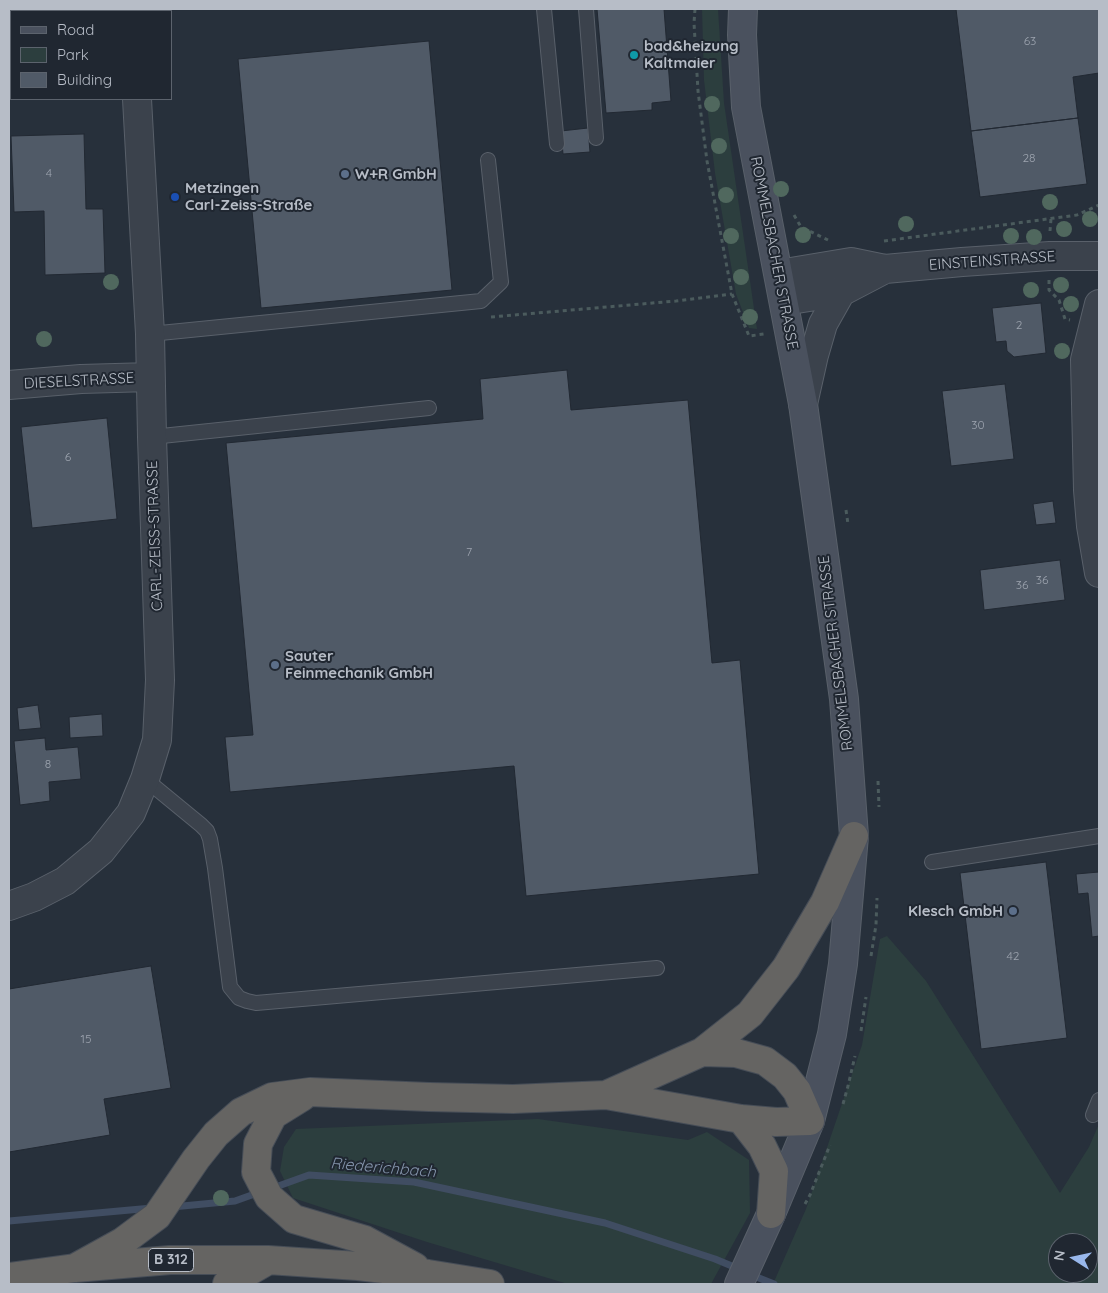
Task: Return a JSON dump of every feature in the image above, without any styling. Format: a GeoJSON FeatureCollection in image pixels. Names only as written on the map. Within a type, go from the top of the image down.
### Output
{"type":"FeatureCollection","features":[{"type":"Feature","properties":{"kind":"highway"},"geometry":{"type":"LineString","coordinates":[[606,1096],[702,1052],[750,1014],[786,968],[825,902],[854,836]]}},
{"type":"Feature","properties":{"kind":"highway"},"geometry":{"type":"LineString","coordinates":[[75,1268],[122,1242],[156,1216],[216,1134],[241,1112],[272,1097],[310,1092],[513,1099],[606,1096],[741,1119],[776,1122],[810,1121],[797,1091],[784,1076],[765,1061],[736,1053],[702,1052]]}},
{"type":"Feature","properties":{"kind":"highway"},"geometry":{"type":"LineString","coordinates":[[310,1092],[274,1115],[258,1144],[256,1172],[264,1186],[294,1218],[365,1240],[428,1274]]}},
{"type":"Feature","properties":{"kind":"highway"},"geometry":{"type":"LineString","coordinates":[[741,1119],[762,1146],[774,1171],[771,1214]]}},
{"type":"Feature","properties":{"kind":"highway","name":"B 312"},"geometry":{"type":"LineString","coordinates":[[9,1277],[75,1268],[170,1260],[268,1260],[358,1266],[428,1274],[490,1284]]}},
{"type":"Feature","properties":{"kind":"highway"},"geometry":{"type":"LineString","coordinates":[[227,1284],[268,1260]]}},
{"type":"Feature","properties":{"kind":"main road","name":"ROMMELSBACHER STRASSE"},"geometry":{"type":"LineString","coordinates":[[743,9],[742,35],[746,107],[803,404],[844,699],[854,836],[843,964],[832,1034],[810,1121],[743,1275]]}},
{"type":"Feature","properties":{"kind":"street","name":"CARL-ZEISS-STRASSE"},"geometry":{"type":"LineString","coordinates":[[9,906],[34,897],[65,881],[101,851],[131,814],[145,779],[157,740],[160,680],[150,334],[137,100]]}},
{"type":"Feature","properties":{"kind":"street","name":"EINSTEINSTRASSE"},"geometry":{"type":"LineString","coordinates":[[779,274],[851,262],[885,269],[1050,256],[1099,256]]}},
{"type":"Feature","properties":{"kind":"street","name":"EINSTEINSTRASSE"},"geometry":{"type":"LineString","coordinates":[[784,302],[849,288],[885,269]]}},
{"type":"Feature","properties":{"kind":"street"},"geometry":{"type":"LineString","coordinates":[[803,404],[823,324],[849,288]]}},
{"type":"Feature","properties":{"kind":"street"},"geometry":{"type":"LineString","coordinates":[[1099,304],[1085,360],[1088,490],[1091,526],[1099,573]]}},
{"type":"Feature","properties":{"kind":"street","name":"DIESELSTRASSE"},"geometry":{"type":"LineString","coordinates":[[9,385],[81,379],[150,377]]}},
{"type":"Feature","properties":{"kind":"lane"},"geometry":{"type":"LineString","coordinates":[[544,9],[557,144]]}},
{"type":"Feature","properties":{"kind":"lane"},"geometry":{"type":"LineString","coordinates":[[586,9],[596,138]]}},
{"type":"Feature","properties":{"kind":"lane"},"geometry":{"type":"LineString","coordinates":[[150,334],[481,301],[501,282],[488,160]]}},
{"type":"Feature","properties":{"kind":"lane"},"geometry":{"type":"LineString","coordinates":[[152,437],[429,408]]}},
{"type":"Feature","properties":{"kind":"lane"},"geometry":{"type":"LineString","coordinates":[[145,779],[207,831],[215,868],[230,988],[239,998],[247,1001],[265,1002],[657,968]]}},
{"type":"Feature","properties":{"kind":"lane"},"geometry":{"type":"LineString","coordinates":[[932,862],[1099,836]]}},
{"type":"Feature","properties":{"kind":"lane"},"geometry":{"type":"LineString","coordinates":[[1093,1115],[1099,1100]]}},
{"type":"Feature","properties":{"kind":"path"},"geometry":{"type":"LineString","coordinates":[[696,9],[694,23],[698,91],[707,161],[732,294],[749,336],[789,330]]}},
{"type":"Feature","properties":{"kind":"path"},"geometry":{"type":"LineString","coordinates":[[880,242],[1078,215],[1099,205]]}},
{"type":"Feature","properties":{"kind":"green space"},"geometry":{"type":"Polygon","coordinates":[[[702,9],[718,9],[724,103],[757,329],[749,328],[736,294],[715,173],[704,80],[702,9]]]}},
{"type":"Feature","properties":{"kind":"green space"},"geometry":{"type":"Polygon","coordinates":[[[887,936],[926,981],[1060,1193],[1089,1147],[1099,1124],[1099,1284],[773,1284],[806,1209],[862,1045],[880,939],[887,936]]]}},
{"type":"Feature","properties":{"kind":"green space"},"geometry":{"type":"Polygon","coordinates":[[[538,1119],[688,1140],[707,1132],[749,1160],[750,1213],[711,1284],[568,1284],[427,1242],[293,1198],[280,1171],[284,1147],[296,1129],[538,1119]]]}},
{"type":"Feature","properties":{"kind":"building"},"geometry":{"type":"Polygon","coordinates":[[[9,9],[73,9],[10,10],[9,25],[9,9]]]}},
{"type":"Feature","properties":{"kind":"building","name":"bad&heizung Kaltmaier"},"geometry":{"type":"Polygon","coordinates":[[[597,9],[664,9],[671,101],[652,103],[652,110],[606,113],[597,9]]]}},
{"type":"Feature","properties":{"kind":"building"},"geometry":{"type":"Polygon","coordinates":[[[956,9],[1099,9],[1099,73],[1073,77],[1078,118],[971,131],[956,9]]]}},
{"type":"Feature","properties":{"kind":"building","name":"W+R GmbH"},"geometry":{"type":"Polygon","coordinates":[[[429,41],[452,290],[261,308],[238,59],[429,41]]]}},
{"type":"Feature","properties":{"kind":"building"},"geometry":{"type":"Polygon","coordinates":[[[1078,118],[1087,184],[980,197],[971,131],[1078,118]]]}},
{"type":"Feature","properties":{"kind":"building"},"geometry":{"type":"Polygon","coordinates":[[[588,128],[590,152],[563,154],[561,131],[588,128]]]}},
{"type":"Feature","properties":{"kind":"building"},"geometry":{"type":"Polygon","coordinates":[[[84,134],[86,209],[103,209],[105,273],[45,275],[44,211],[14,212],[11,136],[84,134]]]}},
{"type":"Feature","properties":{"kind":"building"},"geometry":{"type":"Polygon","coordinates":[[[1041,303],[1046,353],[1014,357],[1007,351],[1006,341],[996,342],[992,308],[1041,303]]]}},
{"type":"Feature","properties":{"kind":"building"},"geometry":{"type":"Polygon","coordinates":[[[567,370],[571,410],[688,400],[712,663],[740,660],[759,874],[526,896],[514,766],[230,792],[225,737],[253,735],[226,443],[483,419],[480,379],[567,370]]]}},
{"type":"Feature","properties":{"kind":"building"},"geometry":{"type":"Polygon","coordinates":[[[1005,384],[1014,459],[951,466],[942,391],[1005,384]]]}},
{"type":"Feature","properties":{"kind":"building"},"geometry":{"type":"Polygon","coordinates":[[[107,418],[117,519],[32,528],[21,427],[107,418]]]}},
{"type":"Feature","properties":{"kind":"building"},"geometry":{"type":"Polygon","coordinates":[[[1053,501],[1056,523],[1036,525],[1033,504],[1053,501]]]}},
{"type":"Feature","properties":{"kind":"building"},"geometry":{"type":"Polygon","coordinates":[[[1060,560],[1065,600],[984,610],[980,570],[1060,560]]]}},
{"type":"Feature","properties":{"kind":"building"},"geometry":{"type":"Polygon","coordinates":[[[38,705],[41,728],[19,730],[17,708],[38,705]]]}},
{"type":"Feature","properties":{"kind":"building"},"geometry":{"type":"Polygon","coordinates":[[[102,714],[103,736],[70,738],[69,717],[102,714]]]}},
{"type":"Feature","properties":{"kind":"building"},"geometry":{"type":"Polygon","coordinates":[[[45,738],[46,750],[78,747],[81,779],[49,782],[50,801],[20,805],[14,741],[45,738]]]}},
{"type":"Feature","properties":{"kind":"building"},"geometry":{"type":"Polygon","coordinates":[[[1046,862],[1067,1038],[981,1049],[960,873],[1046,862]]]}},
{"type":"Feature","properties":{"kind":"building"},"geometry":{"type":"Polygon","coordinates":[[[1099,872],[1099,936],[1092,937],[1088,893],[1078,894],[1076,874],[1099,872]]]}},
{"type":"Feature","properties":{"kind":"building"},"geometry":{"type":"Polygon","coordinates":[[[151,966],[171,1088],[104,1099],[110,1135],[9,1152],[9,989],[151,966]]]}},
{"type":"Feature","properties":{"kind":"waterway","name":"Riederichbach"},"geometry":{"type":"LineString","coordinates":[[270,1189],[309,1175],[414,1182],[605,1223],[715,1259],[739,1269]]}},
{"type":"Feature","properties":{"kind":"waterway","name":"Riederichbach"},"geometry":{"type":"LineString","coordinates":[[172,1207],[235,1201],[260,1192]]}},
{"type":"Feature","properties":{"kind":"waterway","name":"Riederichbach"},"geometry":{"type":"LineString","coordinates":[[9,1221],[152,1208]]}},
{"type":"Feature","properties":{"kind":"waterway","name":"Riederichbach"},"geometry":{"type":"LineString","coordinates":[[749,1274],[774,1284]]}},
{"type":"Feature","properties":{"kind":"place","name":"bad&heizung Kaltmaier"},"geometry":{"type":"Point","coordinates":[634,55]}},
{"type":"Feature","properties":{"kind":"place","name":"W+R GmbH"},"geometry":{"type":"Point","coordinates":[345,174]}},
{"type":"Feature","properties":{"kind":"place","name":"Metzingen Carl-Zeiss-Straße"},"geometry":{"type":"Point","coordinates":[175,197]}},
{"type":"Feature","properties":{"kind":"place","name":"Sauter Feinmechanik GmbH"},"geometry":{"type":"Point","coordinates":[275,665]}},
{"type":"Feature","properties":{"kind":"place","name":"Klesch GmbH"},"geometry":{"type":"Point","coordinates":[1013,911]}}]}
